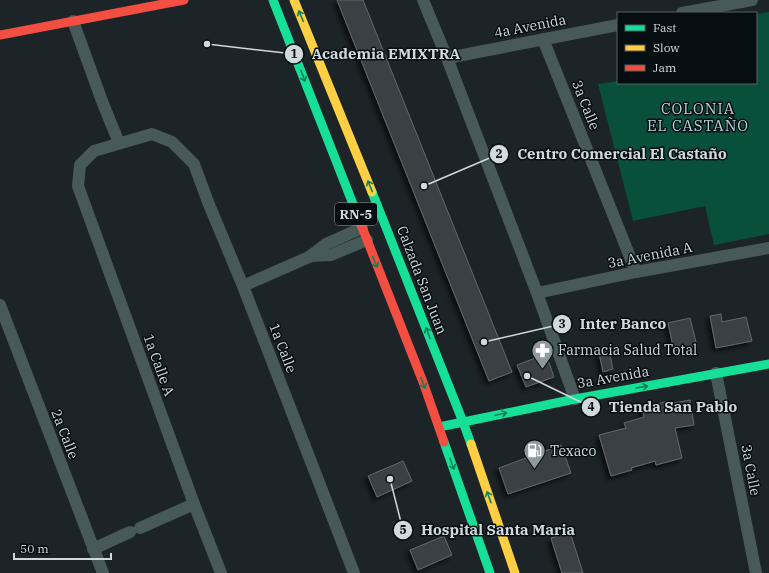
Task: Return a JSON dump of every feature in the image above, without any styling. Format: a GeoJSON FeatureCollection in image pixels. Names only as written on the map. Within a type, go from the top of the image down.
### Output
{"type":"FeatureCollection","features":[{"type":"Feature","properties":{"kind":"main road"},"geometry":{"type":"LineString","coordinates":[[0,35],[184,0]]}},
{"type":"Feature","properties":{"kind":"main road","name":"RN-5"},"geometry":{"type":"LineString","coordinates":[[273,0],[423,382],[490,573]]}},
{"type":"Feature","properties":{"kind":"main road","name":"Calzada San Juan"},"geometry":{"type":"LineString","coordinates":[[294,0],[386,227],[462,422],[515,573]]}},
{"type":"Feature","properties":{"kind":"main road","name":"3a Avenida"},"geometry":{"type":"LineString","coordinates":[[439,427],[575,399],[769,364]]}},
{"type":"Feature","properties":{"kind":"street"},"geometry":{"type":"LineString","coordinates":[[423,0],[447,58],[537,292],[575,399]]}},
{"type":"Feature","properties":{"kind":"street"},"geometry":{"type":"LineString","coordinates":[[687,12],[752,0]]}},
{"type":"Feature","properties":{"kind":"street"},"geometry":{"type":"LineString","coordinates":[[73,21],[119,144]]}},
{"type":"Feature","properties":{"kind":"street","name":"4a Avenida"},"geometry":{"type":"LineString","coordinates":[[447,58],[617,25]]}},
{"type":"Feature","properties":{"kind":"street","name":"3a Calle"},"geometry":{"type":"LineString","coordinates":[[543,39],[636,272]]}},
{"type":"Feature","properties":{"kind":"street","name":"1a Calle"},"geometry":{"type":"LineString","coordinates":[[119,144],[152,134],[172,142],[194,164],[354,573]]}},
{"type":"Feature","properties":{"kind":"street","name":"1a Calle A"},"geometry":{"type":"LineString","coordinates":[[119,144],[94,150],[80,165],[78,186],[194,504],[221,573]]}},
{"type":"Feature","properties":{"kind":"street"},"geometry":{"type":"LineString","coordinates":[[243,286],[309,257],[326,244],[362,228]]}},
{"type":"Feature","properties":{"kind":"street"},"geometry":{"type":"LineString","coordinates":[[309,257],[331,254],[367,240]]}},
{"type":"Feature","properties":{"kind":"street","name":"3a Avenida A"},"geometry":{"type":"LineString","coordinates":[[537,292],[636,272],[769,248]]}},
{"type":"Feature","properties":{"kind":"street","name":"2a Calle"},"geometry":{"type":"LineString","coordinates":[[0,305],[103,573]]}},
{"type":"Feature","properties":{"kind":"street","name":"3a Calle"},"geometry":{"type":"LineString","coordinates":[[716,373],[756,573]]}},
{"type":"Feature","properties":{"kind":"street"},"geometry":{"type":"LineString","coordinates":[[93,549],[194,504]]}},
{"type":"Feature","properties":{"kind":"green space"},"geometry":{"type":"Polygon","coordinates":[[[769,12],[769,234],[714,245],[705,206],[633,221],[598,84],[617,81],[617,84],[757,84],[757,14],[769,12]]]}},
{"type":"Feature","properties":{"kind":"building"},"geometry":{"type":"Polygon","coordinates":[[[337,0],[363,0],[512,372],[489,381],[337,0]]]}},
{"type":"Feature","properties":{"kind":"building"},"geometry":{"type":"Polygon","coordinates":[[[721,314],[722,322],[746,317],[752,341],[716,348],[710,316],[721,314]]]}},
{"type":"Feature","properties":{"kind":"building"},"geometry":{"type":"Polygon","coordinates":[[[690,318],[697,346],[674,351],[668,323],[690,318]]]}},
{"type":"Feature","properties":{"kind":"building"},"geometry":{"type":"Polygon","coordinates":[[[609,351],[613,369],[603,372],[599,353],[609,351]]]}},
{"type":"Feature","properties":{"kind":"building"},"geometry":{"type":"Polygon","coordinates":[[[546,354],[554,377],[526,387],[517,365],[546,354]]]}},
{"type":"Feature","properties":{"kind":"building"},"geometry":{"type":"Polygon","coordinates":[[[690,400],[694,425],[675,428],[682,458],[656,465],[655,461],[611,476],[599,435],[626,428],[624,423],[644,417],[642,408],[668,401],[668,404],[690,400]]]}},
{"type":"Feature","properties":{"kind":"building","name":"Texaco"},"geometry":{"type":"Polygon","coordinates":[[[561,445],[571,473],[508,494],[499,468],[561,445]]]}},
{"type":"Feature","properties":{"kind":"building"},"geometry":{"type":"Polygon","coordinates":[[[403,461],[412,481],[377,497],[368,476],[403,461]]]}},
{"type":"Feature","properties":{"kind":"building"},"geometry":{"type":"Polygon","coordinates":[[[570,532],[583,573],[562,573],[551,538],[570,532]]]}},
{"type":"Feature","properties":{"kind":"building"},"geometry":{"type":"Polygon","coordinates":[[[444,536],[452,555],[418,570],[410,550],[444,536]]]}},
{"type":"Feature","properties":{"kind":"traffic: fast"},"geometry":{"type":"LineString","coordinates":[[273,0],[362,227]]}},
{"type":"Feature","properties":{"kind":"traffic: fast"},"geometry":{"type":"LineString","coordinates":[[372,192],[471,444]]}},
{"type":"Feature","properties":{"kind":"traffic: fast"},"geometry":{"type":"LineString","coordinates":[[439,427],[575,399],[769,364]]}},
{"type":"Feature","properties":{"kind":"traffic: fast"},"geometry":{"type":"LineString","coordinates":[[444,442],[490,573]]}},
{"type":"Feature","properties":{"kind":"traffic: slow"},"geometry":{"type":"LineString","coordinates":[[294,0],[372,192]]}},
{"type":"Feature","properties":{"kind":"traffic: slow"},"geometry":{"type":"LineString","coordinates":[[471,444],[515,573]]}},
{"type":"Feature","properties":{"kind":"traffic: jam"},"geometry":{"type":"LineString","coordinates":[[0,35],[184,0]]}},
{"type":"Feature","properties":{"kind":"traffic: jam"},"geometry":{"type":"LineString","coordinates":[[362,227],[423,382],[444,442]]}},
{"type":"Feature","properties":{"kind":"place","name":"Academia EMIXTRA"},"geometry":{"type":"Point","coordinates":[207,44]}},
{"type":"Feature","properties":{"kind":"place","name":"Centro Comercial El Castaño"},"geometry":{"type":"Point","coordinates":[424,186]}},
{"type":"Feature","properties":{"kind":"place","name":"Inter Banco"},"geometry":{"type":"Point","coordinates":[484,342]}},
{"type":"Feature","properties":{"kind":"place","name":"Farmacia Salud Total"},"geometry":{"type":"Point","coordinates":[542,370]}},
{"type":"Feature","properties":{"kind":"place","name":"Tienda San Pablo"},"geometry":{"type":"Point","coordinates":[527,376]}},
{"type":"Feature","properties":{"kind":"place","name":"Texaco"},"geometry":{"type":"Point","coordinates":[535,470]}},
{"type":"Feature","properties":{"kind":"place","name":"Hospital Santa Maria"},"geometry":{"type":"Point","coordinates":[390,479]}},
{"type":"Feature","properties":{"kind":"district","name":"COLONIA EL CASTAÑO"},"geometry":{"type":"Point","coordinates":[698,118]}}]}
